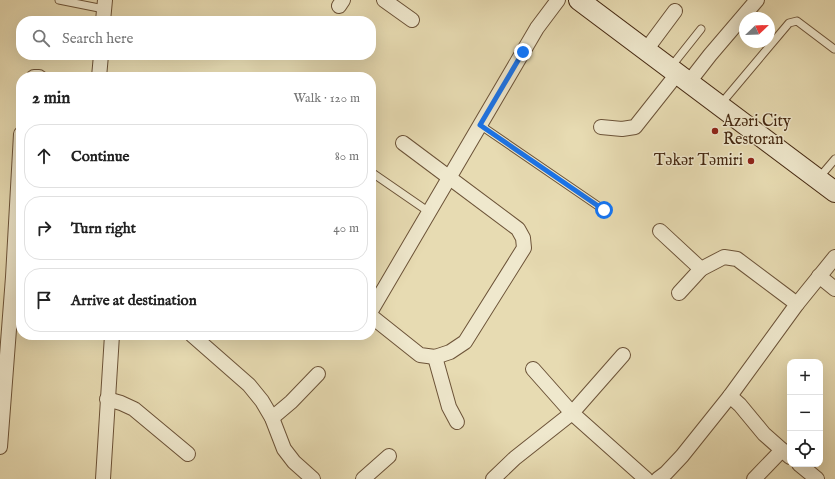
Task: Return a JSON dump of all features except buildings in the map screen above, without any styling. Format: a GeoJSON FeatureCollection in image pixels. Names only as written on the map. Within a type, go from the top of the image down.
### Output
{"type":"FeatureCollection","features":[{"type":"Feature","properties":{"kind":"main road"},"geometry":{"type":"LineString","coordinates":[[579,0],[835,192]]}},
{"type":"Feature","properties":{"kind":"street"},"geometry":{"type":"LineString","coordinates":[[384,0],[412,20]]}},
{"type":"Feature","properties":{"kind":"street"},"geometry":{"type":"LineString","coordinates":[[376,302],[537,28],[558,0]]}},
{"type":"Feature","properties":{"kind":"street"},"geometry":{"type":"LineString","coordinates":[[601,126],[622,129],[634,126],[679,75],[715,49],[757,0]]}},
{"type":"Feature","properties":{"kind":"street"},"geometry":{"type":"LineString","coordinates":[[646,50],[675,11]]}},
{"type":"Feature","properties":{"kind":"street"},"geometry":{"type":"LineString","coordinates":[[99,72],[100,60]]}},
{"type":"Feature","properties":{"kind":"street"},"geometry":{"type":"LineString","coordinates":[[376,320],[420,355],[435,358],[450,352],[465,342],[524,248],[524,238],[518,229],[403,143]]}},
{"type":"Feature","properties":{"kind":"street"},"geometry":{"type":"LineString","coordinates":[[0,447],[16,223]]}},
{"type":"Feature","properties":{"kind":"street"},"geometry":{"type":"LineString","coordinates":[[660,231],[701,269]]}},
{"type":"Feature","properties":{"kind":"street"},"geometry":{"type":"LineString","coordinates":[[680,293],[701,269],[724,257],[737,258],[797,304]]}},
{"type":"Feature","properties":{"kind":"street"},"geometry":{"type":"LineString","coordinates":[[658,479],[666,473],[682,456],[730,396],[797,304],[835,257]]}},
{"type":"Feature","properties":{"kind":"street"},"geometry":{"type":"LineString","coordinates":[[819,276],[835,289]]}},
{"type":"Feature","properties":{"kind":"street"},"geometry":{"type":"LineString","coordinates":[[103,479],[112,340]]}},
{"type":"Feature","properties":{"kind":"street"},"geometry":{"type":"LineString","coordinates":[[198,340],[248,385],[262,401],[272,418],[284,449],[294,462],[313,479]]}},
{"type":"Feature","properties":{"kind":"street"},"geometry":{"type":"LineString","coordinates":[[493,479],[515,458],[572,413],[623,355]]}},
{"type":"Feature","properties":{"kind":"street"},"geometry":{"type":"LineString","coordinates":[[435,358],[449,407],[457,422]]}},
{"type":"Feature","properties":{"kind":"street"},"geometry":{"type":"LineString","coordinates":[[533,369],[572,413],[646,479]]}},
{"type":"Feature","properties":{"kind":"street"},"geometry":{"type":"LineString","coordinates":[[272,418],[291,402],[318,374]]}},
{"type":"Feature","properties":{"kind":"street"},"geometry":{"type":"LineString","coordinates":[[730,396],[764,434],[786,453],[754,479]]}},
{"type":"Feature","properties":{"kind":"street"},"geometry":{"type":"LineString","coordinates":[[108,399],[134,409],[188,454]]}},
{"type":"Feature","properties":{"kind":"street"},"geometry":{"type":"LineString","coordinates":[[362,479],[389,456]]}},
{"type":"Feature","properties":{"kind":"street"},"geometry":{"type":"LineString","coordinates":[[803,467],[817,479]]}},
{"type":"Feature","properties":{"kind":"lane"},"geometry":{"type":"LineString","coordinates":[[59,0],[104,10]]}},
{"type":"Feature","properties":{"kind":"lane"},"geometry":{"type":"LineString","coordinates":[[720,105],[789,23],[793,21],[797,21],[834,49]]}},
{"type":"Feature","properties":{"kind":"lane"},"geometry":{"type":"LineString","coordinates":[[679,75],[701,30]]}},
{"type":"Feature","properties":{"kind":"lane"},"geometry":{"type":"LineString","coordinates":[[480,125],[604,210]]}},
{"type":"Feature","properties":{"kind":"lane"},"geometry":{"type":"LineString","coordinates":[[818,179],[835,159]]}},
{"type":"Feature","properties":{"kind":"lane"},"geometry":{"type":"LineString","coordinates":[[376,175],[429,212]]}},
{"type":"Feature","properties":{"kind":"place","name":"Azəri City Restoran"},"geometry":{"type":"Point","coordinates":[715,131]}},
{"type":"Feature","properties":{"kind":"place","name":"Təkər Təmiri"},"geometry":{"type":"Point","coordinates":[751,161]}},
{"type":"Feature","properties":{"kind":"route"},"geometry":{"type":"LineString","coordinates":[[523,52],[480,125],[604,210]]}}]}
